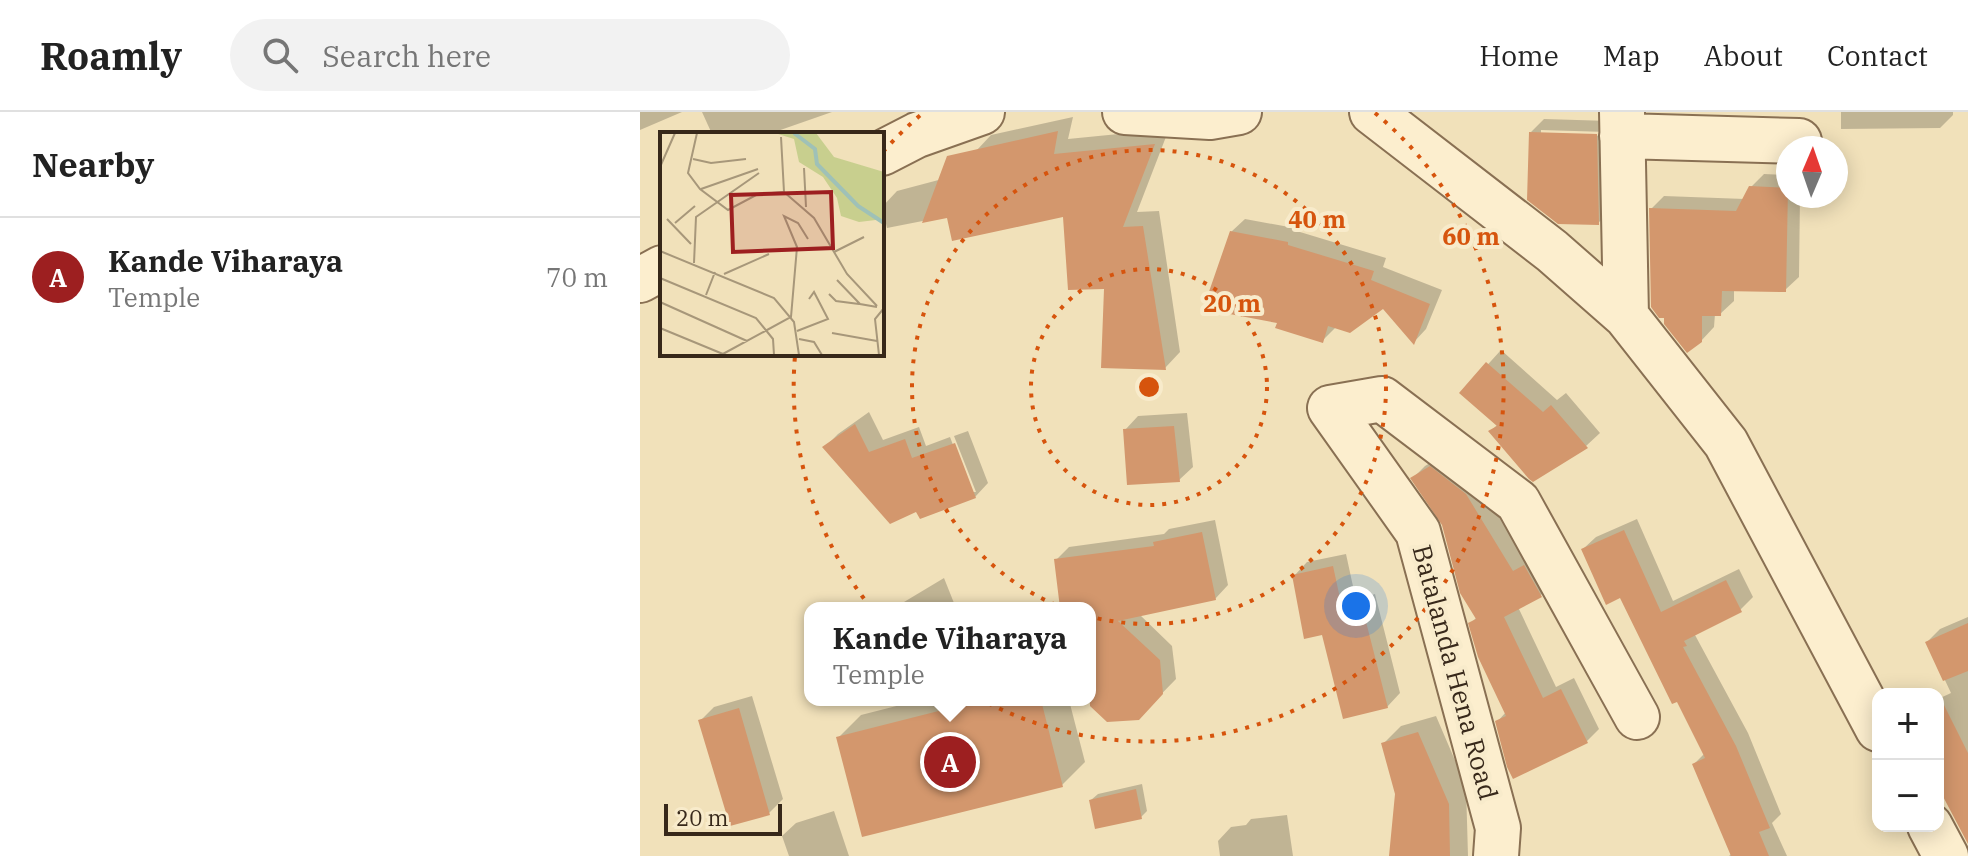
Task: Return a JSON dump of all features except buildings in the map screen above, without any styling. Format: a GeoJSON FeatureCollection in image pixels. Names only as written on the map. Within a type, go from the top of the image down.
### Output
{"type":"FeatureCollection","features":[{"type":"Feature","properties":{"kind":"street"},"geometry":{"type":"LineString","coordinates":[[884,152],[917,135],[982,112]]}},
{"type":"Feature","properties":{"kind":"street"},"geometry":{"type":"LineString","coordinates":[[1125,112],[1210,117],[1239,112]]}},
{"type":"Feature","properties":{"kind":"street"},"geometry":{"type":"LineString","coordinates":[[1372,112],[1552,251],[1626,316],[1726,443],[1872,718]]}},
{"type":"Feature","properties":{"kind":"street"},"geometry":{"type":"LineString","coordinates":[[1626,316],[1622,124],[1776,139]]}},
{"type":"Feature","properties":{"kind":"street"},"geometry":{"type":"LineString","coordinates":[[640,280],[660,269]]}},
{"type":"Feature","properties":{"kind":"street","name":"Batalanda Hena Road"},"geometry":{"type":"LineString","coordinates":[[1496,856],[1498,828],[1418,532],[1330,408],[1382,399],[1518,502],[1637,717]]}},
{"type":"Feature","properties":{"kind":"street"},"geometry":{"type":"LineString","coordinates":[[1933,832],[1946,856]]}},
{"type":"Feature","properties":{"kind":"place","name":"Kande Viharaya"},"geometry":{"type":"Point","coordinates":[950,762]}}]}
